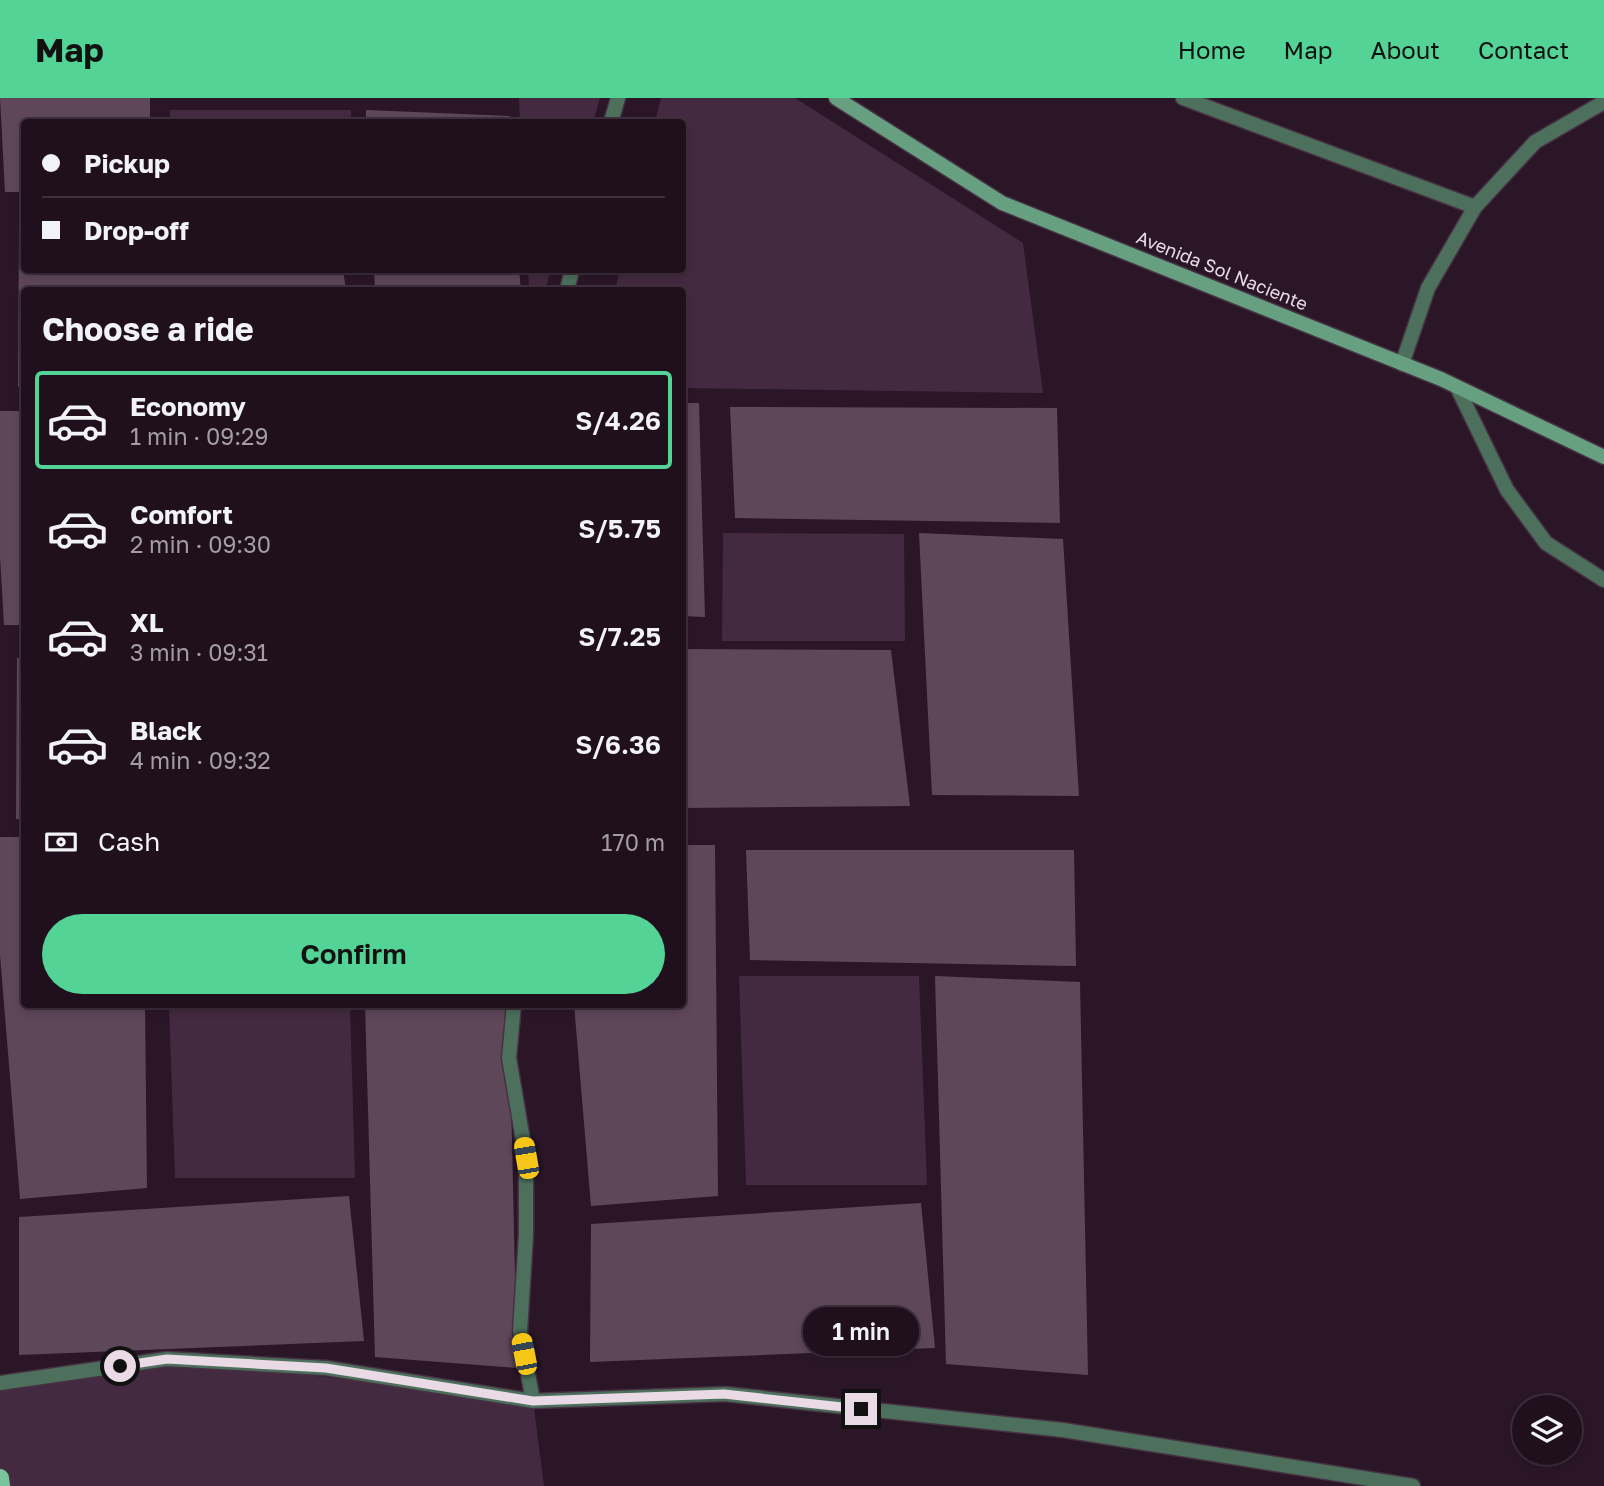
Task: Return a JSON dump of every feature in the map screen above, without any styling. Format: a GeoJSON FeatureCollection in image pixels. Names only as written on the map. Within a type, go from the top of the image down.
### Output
{"type":"FeatureCollection","features":[{"type":"Feature","properties":{"kind":"main road"},"geometry":{"type":"LineString","coordinates":[[0,1478],[1,1486]]}},
{"type":"Feature","properties":{"kind":"street"},"geometry":{"type":"LineString","coordinates":[[612,119],[618,98]]}},
{"type":"Feature","properties":{"kind":"street","name":"Avenida Sol Naciente"},"geometry":{"type":"LineString","coordinates":[[836,98],[1002,202],[1441,379],[1604,457]]}},
{"type":"Feature","properties":{"kind":"street"},"geometry":{"type":"LineString","coordinates":[[1183,98],[1475,207]]}},
{"type":"Feature","properties":{"kind":"street"},"geometry":{"type":"LineString","coordinates":[[1402,365],[1428,288],[1475,207],[1535,142],[1604,102]]}},
{"type":"Feature","properties":{"kind":"street"},"geometry":{"type":"LineString","coordinates":[[1457,387],[1507,491],[1546,543],[1604,580]]}},
{"type":"Feature","properties":{"kind":"street"},"geometry":{"type":"LineString","coordinates":[[514,1008],[509,1058],[526,1158],[526,1235],[520,1331],[533,1401]]}},
{"type":"Feature","properties":{"kind":"street"},"geometry":{"type":"LineString","coordinates":[[0,1383],[167,1359],[326,1368],[533,1401],[724,1394],[1063,1430],[1413,1486]]}},
{"type":"Feature","properties":{"kind":"shaded area"},"geometry":{"type":"Polygon","coordinates":[[[519,98],[600,98],[594,119],[520,119],[519,98]]]}},
{"type":"Feature","properties":{"kind":"shaded area"},"geometry":{"type":"Polygon","coordinates":[[[661,98],[795,98],[1023,243],[1043,393],[686,388],[686,287],[616,287],[619,273],[686,273],[686,119],[656,119],[661,98]]]}},
{"type":"Feature","properties":{"kind":"shaded area"},"geometry":{"type":"Polygon","coordinates":[[[170,110],[351,110],[351,119],[170,119],[170,110]]]}},
{"type":"Feature","properties":{"kind":"shaded area"},"geometry":{"type":"Polygon","coordinates":[[[528,273],[550,273],[546,287],[529,287],[528,273]]]}},
{"type":"Feature","properties":{"kind":"shaded area"},"geometry":{"type":"Polygon","coordinates":[[[723,533],[904,534],[905,641],[722,641],[723,533]]]}},
{"type":"Feature","properties":{"kind":"shaded area"},"geometry":{"type":"Polygon","coordinates":[[[739,976],[919,976],[927,1185],[746,1185],[739,976]]]}},
{"type":"Feature","properties":{"kind":"shaded area"},"geometry":{"type":"Polygon","coordinates":[[[169,1008],[350,1008],[355,1178],[175,1178],[169,1008]]]}},
{"type":"Feature","properties":{"kind":"shaded area"},"geometry":{"type":"Polygon","coordinates":[[[167,1359],[533,1401],[544,1486],[0,1486],[0,1384],[167,1359]]]}},
{"type":"Feature","properties":{"kind":"building"},"geometry":{"type":"Polygon","coordinates":[[[0,98],[150,98],[150,119],[21,119],[21,192],[5,192],[0,98]]]}},
{"type":"Feature","properties":{"kind":"building"},"geometry":{"type":"Polygon","coordinates":[[[366,110],[510,116],[510,119],[366,119],[366,110]]]}},
{"type":"Feature","properties":{"kind":"building"},"geometry":{"type":"Polygon","coordinates":[[[19,225],[21,273],[343,273],[346,287],[21,287],[21,387],[18,387],[19,225]]]}},
{"type":"Feature","properties":{"kind":"building"},"geometry":{"type":"Polygon","coordinates":[[[374,273],[519,273],[521,287],[375,287],[374,273]]]}},
{"type":"Feature","properties":{"kind":"building"},"geometry":{"type":"Polygon","coordinates":[[[686,403],[699,403],[705,617],[686,616],[686,403]]]}},
{"type":"Feature","properties":{"kind":"building"},"geometry":{"type":"Polygon","coordinates":[[[730,407],[1057,408],[1060,523],[735,518],[730,407]]]}},
{"type":"Feature","properties":{"kind":"building"},"geometry":{"type":"Polygon","coordinates":[[[0,411],[21,411],[21,625],[4,625],[0,557],[0,411]]]}},
{"type":"Feature","properties":{"kind":"building"},"geometry":{"type":"Polygon","coordinates":[[[919,533],[1063,539],[1079,796],[932,795],[919,533]]]}},
{"type":"Feature","properties":{"kind":"building"},"geometry":{"type":"Polygon","coordinates":[[[686,649],[891,650],[910,806],[686,808],[686,649]]]}},
{"type":"Feature","properties":{"kind":"building"},"geometry":{"type":"Polygon","coordinates":[[[17,658],[21,658],[21,819],[16,819],[17,658]]]}},
{"type":"Feature","properties":{"kind":"building"},"geometry":{"type":"Polygon","coordinates":[[[0,837],[21,837],[21,1008],[145,1008],[147,1188],[20,1199],[0,955],[0,837]]]}},
{"type":"Feature","properties":{"kind":"building"},"geometry":{"type":"Polygon","coordinates":[[[686,845],[715,845],[718,1196],[591,1206],[574,1008],[686,1008],[686,845]]]}},
{"type":"Feature","properties":{"kind":"building"},"geometry":{"type":"Polygon","coordinates":[[[746,850],[1074,850],[1076,966],[750,960],[746,850]]]}},
{"type":"Feature","properties":{"kind":"building"},"geometry":{"type":"Polygon","coordinates":[[[935,976],[1080,982],[1088,1375],[946,1364],[935,976]]]}},
{"type":"Feature","properties":{"kind":"building"},"geometry":{"type":"Polygon","coordinates":[[[365,1008],[509,1008],[517,1368],[375,1357],[365,1008]]]}},
{"type":"Feature","properties":{"kind":"building"},"geometry":{"type":"Polygon","coordinates":[[[349,1196],[364,1341],[19,1355],[19,1217],[349,1196]]]}},
{"type":"Feature","properties":{"kind":"building"},"geometry":{"type":"Polygon","coordinates":[[[921,1203],[935,1348],[590,1362],[591,1224],[921,1203]]]}},
{"type":"Feature","properties":{"kind":"route"},"geometry":{"type":"LineString","coordinates":[[120,1366],[167,1359],[326,1368],[533,1401],[724,1394],[861,1409]]}}]}
